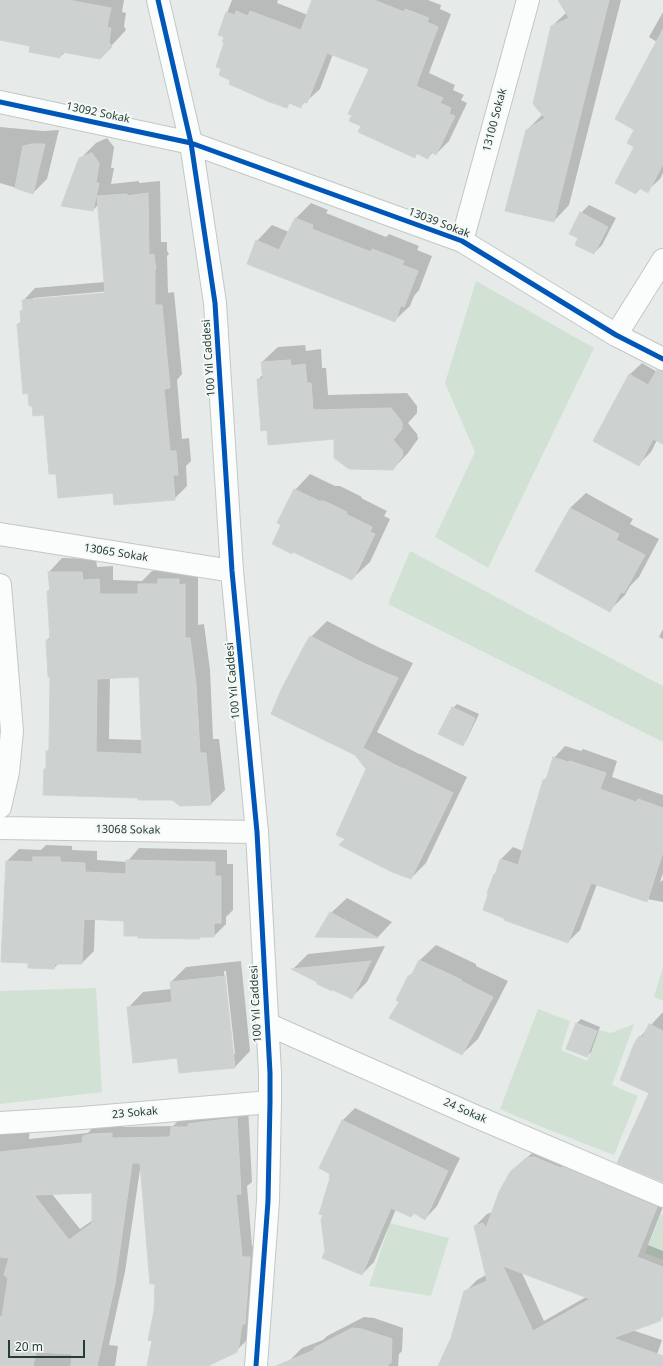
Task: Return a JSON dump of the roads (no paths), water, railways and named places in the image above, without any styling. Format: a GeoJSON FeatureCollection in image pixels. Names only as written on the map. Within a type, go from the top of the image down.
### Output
{"type":"FeatureCollection","features":[{"type":"Feature","properties":{"kind":"street","name":"100 Yıl Caddesi"},"geometry":{"type":"LineString","coordinates":[[158,0],[191,143],[215,303],[232,571],[257,832],[270,1102],[268,1201],[256,1366]]}},
{"type":"Feature","properties":{"kind":"street","name":"13100 Sokak"},"geometry":{"type":"LineString","coordinates":[[462,241],[528,0]]}},
{"type":"Feature","properties":{"kind":"street","name":"13092 Sokak"},"geometry":{"type":"LineString","coordinates":[[0,102],[191,143]]}},
{"type":"Feature","properties":{"kind":"street","name":"13039 Sokak"},"geometry":{"type":"LineString","coordinates":[[191,143],[462,241],[616,335],[663,358]]}},
{"type":"Feature","properties":{"kind":"street"},"geometry":{"type":"LineString","coordinates":[[616,335],[663,260]]}},
{"type":"Feature","properties":{"kind":"street","name":"13065 Sokak"},"geometry":{"type":"LineString","coordinates":[[0,534],[232,571]]}},
{"type":"Feature","properties":{"kind":"street"},"geometry":{"type":"LineString","coordinates":[[0,585],[12,731],[8,772],[0,807]]}},
{"type":"Feature","properties":{"kind":"street","name":"13068 Sokak"},"geometry":{"type":"LineString","coordinates":[[0,828],[257,832]]}},
{"type":"Feature","properties":{"kind":"street","name":"24 Sokak"},"geometry":{"type":"LineString","coordinates":[[267,1024],[477,1117],[663,1196]]}},
{"type":"Feature","properties":{"kind":"street","name":"23 Sokak"},"geometry":{"type":"LineString","coordinates":[[0,1123],[82,1118],[270,1102]]}}]}
